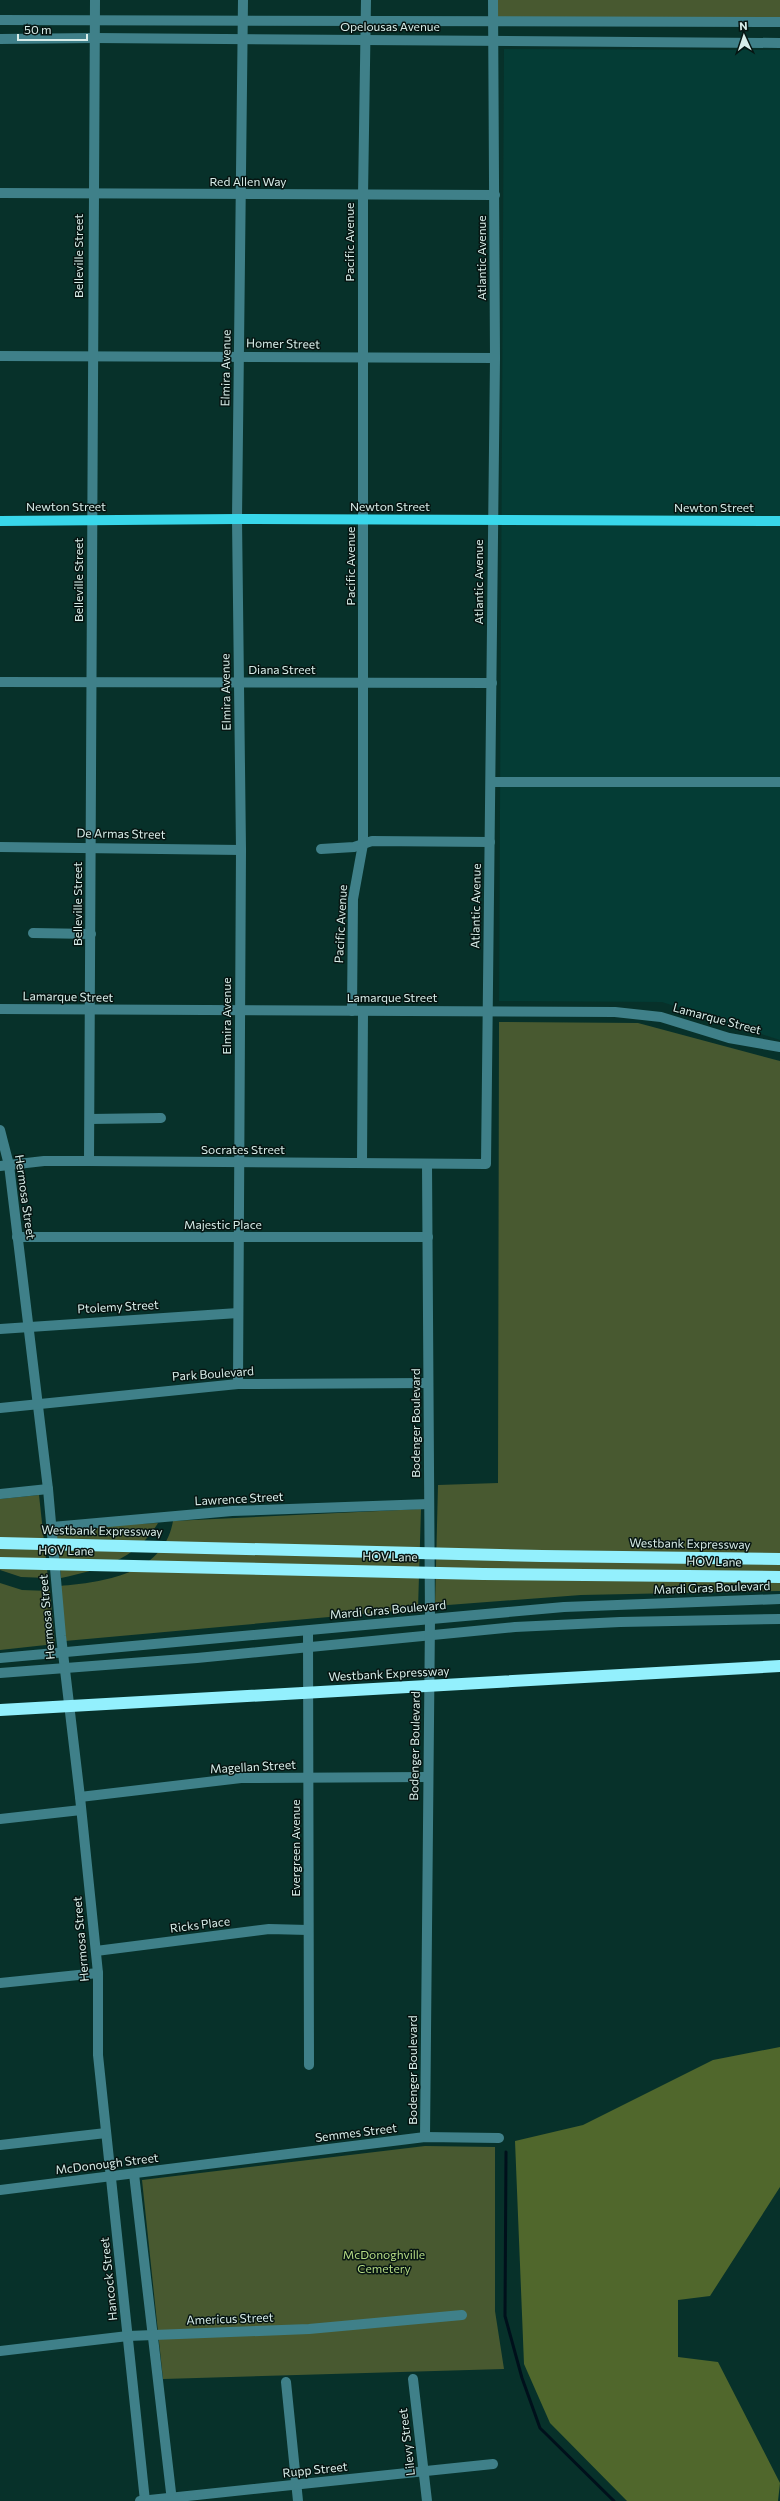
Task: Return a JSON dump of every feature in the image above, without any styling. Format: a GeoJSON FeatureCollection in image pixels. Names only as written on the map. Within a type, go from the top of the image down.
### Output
{"type":"FeatureCollection","features":[{"type":"Feature","properties":{"kind":"highway","name":"Westbank Expressway"},"geometry":{"type":"LineString","coordinates":[[0,1543],[542,1556],[780,1558]]}},
{"type":"Feature","properties":{"kind":"highway","name":"HOV Lane"},"geometry":{"type":"LineString","coordinates":[[0,1563],[483,1574],[780,1577]]}},
{"type":"Feature","properties":{"kind":"highway","name":"Westbank Expressway"},"geometry":{"type":"LineString","coordinates":[[0,1710],[780,1666]]}},
{"type":"Feature","properties":{"kind":"main road","name":"Newton Street"},"geometry":{"type":"LineString","coordinates":[[0,521],[237,519],[780,521]]}},
{"type":"Feature","properties":{"kind":"street","name":"Belleville Street"},"geometry":{"type":"LineString","coordinates":[[89,1161],[93,520],[92,193],[95,0]]}},
{"type":"Feature","properties":{"kind":"street","name":"Elmira Avenue"},"geometry":{"type":"LineString","coordinates":[[238,1384],[241,1164],[239,1011],[241,850],[237,519],[243,0]]}},
{"type":"Feature","properties":{"kind":"street","name":"Pacific Avenue"},"geometry":{"type":"LineString","coordinates":[[352,1011],[353,899],[363,844],[365,520],[363,196],[366,0]]}},
{"type":"Feature","properties":{"kind":"street","name":"Atlantic Avenue"},"geometry":{"type":"LineString","coordinates":[[486,1164],[495,358],[493,0]]}},
{"type":"Feature","properties":{"kind":"street","name":"Opelousas Avenue"},"geometry":{"type":"LineString","coordinates":[[0,20],[94,18],[493,22],[780,22]]}},
{"type":"Feature","properties":{"kind":"street","name":"Opelousas Avenue"},"geometry":{"type":"LineString","coordinates":[[0,39],[94,38],[780,44]]}},
{"type":"Feature","properties":{"kind":"street","name":"Red Allen Way"},"geometry":{"type":"LineString","coordinates":[[0,193],[363,196],[495,195]]}},
{"type":"Feature","properties":{"kind":"street","name":"Homer Street"},"geometry":{"type":"LineString","coordinates":[[0,356],[495,358]]}},
{"type":"Feature","properties":{"kind":"street","name":"Diana Street"},"geometry":{"type":"LineString","coordinates":[[0,682],[364,684],[492,682]]}},
{"type":"Feature","properties":{"kind":"street"},"geometry":{"type":"LineString","coordinates":[[491,782],[780,782]]}},
{"type":"Feature","properties":{"kind":"street"},"geometry":{"type":"LineString","coordinates":[[321,849],[354,847],[372,841],[490,842]]}},
{"type":"Feature","properties":{"kind":"street","name":"De Armas Street"},"geometry":{"type":"LineString","coordinates":[[0,847],[90,846],[241,850]]}},
{"type":"Feature","properties":{"kind":"street"},"geometry":{"type":"LineString","coordinates":[[33,933],[91,934]]}},
{"type":"Feature","properties":{"kind":"street","name":"Lamarque Street"},"geometry":{"type":"LineString","coordinates":[[0,1009],[615,1012],[661,1017],[729,1038],[780,1047]]}},
{"type":"Feature","properties":{"kind":"street"},"geometry":{"type":"LineString","coordinates":[[362,1163],[363,1011]]}},
{"type":"Feature","properties":{"kind":"street"},"geometry":{"type":"LineString","coordinates":[[90,1120],[161,1118]]}},
{"type":"Feature","properties":{"kind":"street","name":"Hermosa Street"},"geometry":{"type":"LineString","coordinates":[[0,1130],[4,1165],[17,1237],[36,1404],[48,1489],[63,1653],[82,1810],[98,1973],[98,2055]]}},
{"type":"Feature","properties":{"kind":"street","name":"Socrates Street"},"geometry":{"type":"LineString","coordinates":[[4,1165],[44,1161],[241,1164],[486,1164]]}},
{"type":"Feature","properties":{"kind":"street","name":"Bodenger Boulevard"},"geometry":{"type":"LineString","coordinates":[[425,2137],[430,1619],[428,1504],[427,1164]]}},
{"type":"Feature","properties":{"kind":"street","name":"Majestic Place"},"geometry":{"type":"LineString","coordinates":[[17,1237],[240,1238],[428,1236]]}},
{"type":"Feature","properties":{"kind":"street","name":"Ptolemy Street"},"geometry":{"type":"LineString","coordinates":[[0,1329],[238,1313]]}},
{"type":"Feature","properties":{"kind":"street","name":"Park Boulevard"},"geometry":{"type":"LineString","coordinates":[[0,1408],[238,1384],[428,1383]]}},
{"type":"Feature","properties":{"kind":"street"},"geometry":{"type":"LineString","coordinates":[[0,1494],[48,1489]]}},
{"type":"Feature","properties":{"kind":"street","name":"Lawrence Street"},"geometry":{"type":"LineString","coordinates":[[52,1527],[232,1511],[428,1504]]}},
{"type":"Feature","properties":{"kind":"street","name":"Mardi Gras Boulevard"},"geometry":{"type":"LineString","coordinates":[[0,1658],[430,1619],[620,1604],[780,1599]]}},
{"type":"Feature","properties":{"kind":"street"},"geometry":{"type":"LineString","coordinates":[[0,1673],[65,1669],[429,1635],[612,1622],[780,1619]]}},
{"type":"Feature","properties":{"kind":"street","name":"Evergreen Avenue"},"geometry":{"type":"LineString","coordinates":[[308,1631],[309,2065]]}},
{"type":"Feature","properties":{"kind":"street","name":"Magellan Street"},"geometry":{"type":"LineString","coordinates":[[80,1798],[241,1778],[428,1777]]}},
{"type":"Feature","properties":{"kind":"street"},"geometry":{"type":"LineString","coordinates":[[0,1819],[82,1810]]}},
{"type":"Feature","properties":{"kind":"street","name":"Ricks Place"},"geometry":{"type":"LineString","coordinates":[[96,1951],[269,1930],[308,1930]]}},
{"type":"Feature","properties":{"kind":"street"},"geometry":{"type":"LineString","coordinates":[[0,1983],[98,1973]]}},
{"type":"Feature","properties":{"kind":"street","name":"Hancock Street"},"geometry":{"type":"LineString","coordinates":[[98,2055],[145,2501]]}},
{"type":"Feature","properties":{"kind":"street"},"geometry":{"type":"LineString","coordinates":[[0,2145],[106,2133]]}},
{"type":"Feature","properties":{"kind":"street","name":"Semmes Street"},"geometry":{"type":"LineString","coordinates":[[218,2164],[425,2137],[499,2138]]}},
{"type":"Feature","properties":{"kind":"street","name":"McDonough Street"},"geometry":{"type":"LineString","coordinates":[[0,2190],[218,2164]]}},
{"type":"Feature","properties":{"kind":"street"},"geometry":{"type":"LineString","coordinates":[[134,2174],[172,2499]]}},
{"type":"Feature","properties":{"kind":"street","name":"Americus Street"},"geometry":{"type":"LineString","coordinates":[[0,2351],[128,2336],[364,2325],[462,2315]]}},
{"type":"Feature","properties":{"kind":"street","name":"Lilevy Street"},"geometry":{"type":"LineString","coordinates":[[413,2379],[427,2501]]}},
{"type":"Feature","properties":{"kind":"street"},"geometry":{"type":"LineString","coordinates":[[286,2382],[298,2501]]}},
{"type":"Feature","properties":{"kind":"street","name":"Rupp Street"},"geometry":{"type":"LineString","coordinates":[[140,2501],[172,2499],[493,2464]]}},
{"type":"Feature","properties":{"kind":"shaded area"},"geometry":{"type":"Polygon","coordinates":[[[504,49],[780,50],[780,1040],[662,1002],[499,1001],[504,49]]]}},
{"type":"Feature","properties":{"kind":"green space"},"geometry":{"type":"Polygon","coordinates":[[[493,0],[780,0],[780,22],[493,22],[493,0]]]}},
{"type":"Feature","properties":{"kind":"green space"},"geometry":{"type":"Polygon","coordinates":[[[499,1022],[638,1023],[780,1061],[780,1591],[581,1595],[435,1606],[438,1485],[498,1483],[499,1022]]]}},
{"type":"Feature","properties":{"kind":"green space"},"geometry":{"type":"Polygon","coordinates":[[[39,1495],[48,1578],[21,1577],[0,1570],[0,1499],[39,1495]]]}},
{"type":"Feature","properties":{"kind":"green space"},"geometry":{"type":"Polygon","coordinates":[[[421,1509],[418,1609],[65,1641],[60,1586],[95,1582],[113,1578],[130,1572],[145,1564],[158,1553],[167,1539],[173,1521],[421,1509]]]}},
{"type":"Feature","properties":{"kind":"green space"},"geometry":{"type":"Polygon","coordinates":[[[158,1523],[139,1546],[116,1561],[103,1567],[61,1578],[56,1527],[158,1523]]]}},
{"type":"Feature","properties":{"kind":"green space"},"geometry":{"type":"Polygon","coordinates":[[[0,1583],[22,1590],[50,1591],[55,1644],[0,1650],[0,1583]]]}},
{"type":"Feature","properties":{"kind":"green space"},"geometry":{"type":"Polygon","coordinates":[[[780,2047],[780,2187],[710,2296],[678,2300],[678,2357],[718,2362],[780,2483],[778,2501],[627,2501],[550,2423],[524,2364],[515,2141],[583,2125],[713,2060],[780,2047]]]}},
{"type":"Feature","properties":{"kind":"green space","name":"McDonoghville Cemetery"},"geometry":{"type":"Polygon","coordinates":[[[425,2146],[495,2147],[495,2311],[504,2369],[163,2379],[142,2180],[425,2146]]]}},
{"type":"Feature","properties":{"kind":"waterway"},"geometry":{"type":"LineString","coordinates":[[506,2152],[505,2316],[522,2378],[540,2428],[614,2501]]}}]}
